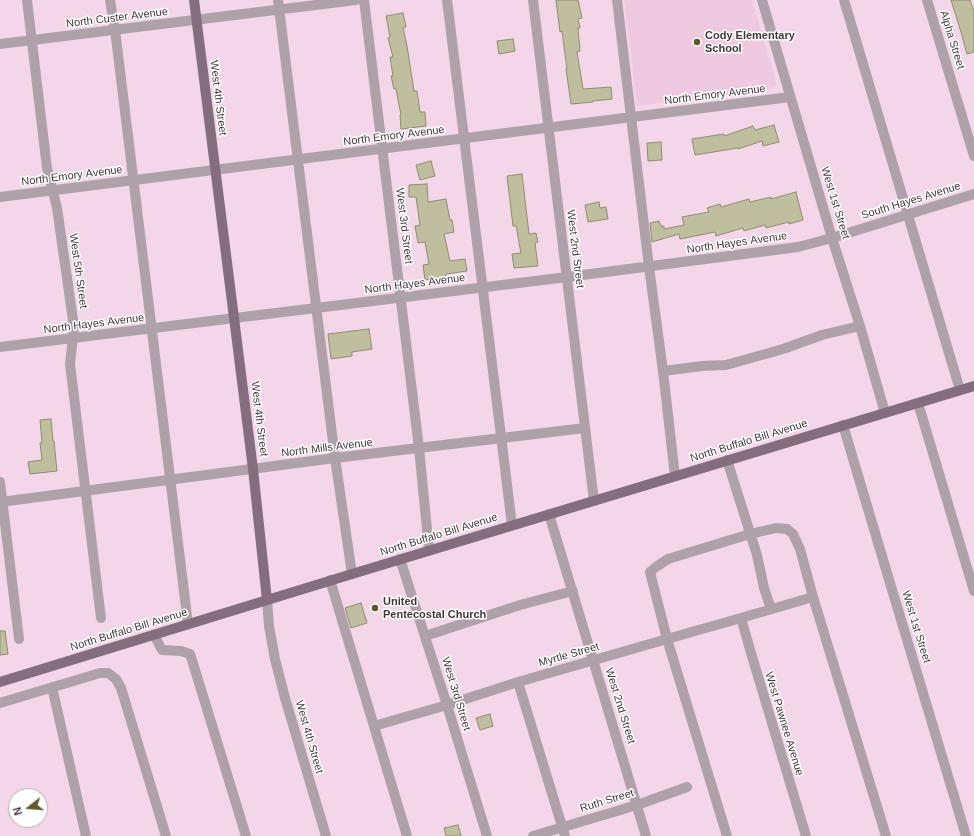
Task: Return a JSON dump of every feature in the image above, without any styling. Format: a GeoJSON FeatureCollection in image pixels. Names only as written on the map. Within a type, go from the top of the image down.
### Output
{"type":"FeatureCollection","features":[{"type":"Feature","properties":{"kind":"main road","name":"West 4th Street"},"geometry":{"type":"LineString","coordinates":[[194,0],[253,469],[267,600]]}},
{"type":"Feature","properties":{"kind":"main road","name":"North Buffalo Bill Avenue"},"geometry":{"type":"LineString","coordinates":[[0,682],[330,580],[974,386]]}},
{"type":"Feature","properties":{"kind":"street","name":"West 5th Street"},"geometry":{"type":"LineString","coordinates":[[27,0],[48,168],[57,208],[74,326],[70,364],[101,618]]}},
{"type":"Feature","properties":{"kind":"street"},"geometry":{"type":"LineString","coordinates":[[110,0],[115,30],[188,624]]}},
{"type":"Feature","properties":{"kind":"street","name":"North Custer Avenue"},"geometry":{"type":"LineString","coordinates":[[0,44],[196,20],[279,5],[356,0]]}},
{"type":"Feature","properties":{"kind":"street","name":"West 3rd Street"},"geometry":{"type":"LineString","coordinates":[[364,0],[419,448],[429,550]]}},
{"type":"Feature","properties":{"kind":"street"},"geometry":{"type":"LineString","coordinates":[[447,0],[512,525]]}},
{"type":"Feature","properties":{"kind":"street","name":"West 2nd Street"},"geometry":{"type":"LineString","coordinates":[[533,0],[594,501]]}},
{"type":"Feature","properties":{"kind":"street"},"geometry":{"type":"LineString","coordinates":[[618,0],[649,267],[663,371],[674,476]]}},
{"type":"Feature","properties":{"kind":"street","name":"West 1st Street"},"geometry":{"type":"LineString","coordinates":[[762,0],[885,413]]}},
{"type":"Feature","properties":{"kind":"street"},"geometry":{"type":"LineString","coordinates":[[844,0],[960,390]]}},
{"type":"Feature","properties":{"kind":"street","name":"Alpha Street"},"geometry":{"type":"LineString","coordinates":[[927,0],[974,156]]}},
{"type":"Feature","properties":{"kind":"street"},"geometry":{"type":"LineString","coordinates":[[279,5],[335,458],[352,574]]}},
{"type":"Feature","properties":{"kind":"street","name":"North Emory Avenue"},"geometry":{"type":"LineString","coordinates":[[0,197],[790,97]]}},
{"type":"Feature","properties":{"kind":"street","name":"South Hayes Avenue"},"geometry":{"type":"LineString","coordinates":[[832,238],[974,194]]}},
{"type":"Feature","properties":{"kind":"street","name":"North Hayes Avenue"},"geometry":{"type":"LineString","coordinates":[[0,347],[567,278],[798,247],[832,238]]}},
{"type":"Feature","properties":{"kind":"street"},"geometry":{"type":"LineString","coordinates":[[663,371],[702,366],[726,365],[783,349],[822,335],[860,326]]}},
{"type":"Feature","properties":{"kind":"street"},"geometry":{"type":"LineString","coordinates":[[918,403],[974,591]]}},
{"type":"Feature","properties":{"kind":"street","name":"West 1st Street"},"geometry":{"type":"LineString","coordinates":[[843,425],[966,836]]}},
{"type":"Feature","properties":{"kind":"street","name":"North Mills Avenue"},"geometry":{"type":"LineString","coordinates":[[1,501],[335,458],[585,428]]}},
{"type":"Feature","properties":{"kind":"street"},"geometry":{"type":"LineString","coordinates":[[727,460],[757,555],[764,588],[771,609]]}},
{"type":"Feature","properties":{"kind":"street"},"geometry":{"type":"LineString","coordinates":[[0,482],[1,501],[19,639]]}},
{"type":"Feature","properties":{"kind":"street","name":"West 2nd Street"},"geometry":{"type":"LineString","coordinates":[[549,514],[646,836]]}},
{"type":"Feature","properties":{"kind":"street"},"geometry":{"type":"LineString","coordinates":[[727,836],[667,639],[650,572],[668,558],[776,528],[787,529],[793,534],[800,549],[813,597],[886,836]]}},
{"type":"Feature","properties":{"kind":"street","name":"West 3rd Street"},"geometry":{"type":"LineString","coordinates":[[400,559],[487,836]]}},
{"type":"Feature","properties":{"kind":"street"},"geometry":{"type":"LineString","coordinates":[[330,580],[407,836]]}},
{"type":"Feature","properties":{"kind":"street"},"geometry":{"type":"LineString","coordinates":[[425,636],[520,605],[573,591]]}},
{"type":"Feature","properties":{"kind":"street","name":"Myrtle Street"},"geometry":{"type":"LineString","coordinates":[[374,726],[447,705],[518,682],[813,597]]}},
{"type":"Feature","properties":{"kind":"street","name":"West 4th Street"},"geometry":{"type":"LineString","coordinates":[[267,600],[270,632],[285,698],[326,836]]}},
{"type":"Feature","properties":{"kind":"street","name":"West Pawnee Avenue"},"geometry":{"type":"LineString","coordinates":[[741,618],[806,836]]}},
{"type":"Feature","properties":{"kind":"street"},"geometry":{"type":"LineString","coordinates":[[154,635],[162,650],[180,651],[190,654],[246,836]]}},
{"type":"Feature","properties":{"kind":"street"},"geometry":{"type":"LineString","coordinates":[[0,703],[100,673],[108,673],[116,679],[121,688],[166,836]]}},
{"type":"Feature","properties":{"kind":"street"},"geometry":{"type":"LineString","coordinates":[[518,682],[564,832]]}},
{"type":"Feature","properties":{"kind":"street"},"geometry":{"type":"LineString","coordinates":[[52,687],[86,836]]}},
{"type":"Feature","properties":{"kind":"street","name":"Ruth Street"},"geometry":{"type":"LineString","coordinates":[[533,836],[564,832],[637,804],[687,787]]}},
{"type":"Feature","properties":{"kind":"shaded area","name":"Cody Elementary School"},"geometry":{"type":"Polygon","coordinates":[[[624,0],[752,0],[777,84],[773,88],[637,106],[624,0]]]}},
{"type":"Feature","properties":{"kind":"building"},"geometry":{"type":"Polygon","coordinates":[[[556,0],[578,0],[582,18],[578,19],[580,28],[578,28],[580,51],[577,52],[583,89],[611,87],[612,99],[571,104],[562,31],[560,32],[556,0]]]}},
{"type":"Feature","properties":{"kind":"building"},"geometry":{"type":"Polygon","coordinates":[[[951,0],[970,0],[974,11],[974,52],[967,54],[951,0]]]}},
{"type":"Feature","properties":{"kind":"building"},"geometry":{"type":"Polygon","coordinates":[[[403,13],[406,27],[403,28],[414,91],[417,91],[420,112],[425,112],[426,126],[401,129],[401,115],[396,89],[394,89],[391,76],[393,76],[390,57],[393,57],[388,38],[390,37],[386,16],[403,13]]]}},
{"type":"Feature","properties":{"kind":"building"},"geometry":{"type":"Polygon","coordinates":[[[513,39],[515,51],[499,54],[497,41],[513,39]]]}},
{"type":"Feature","properties":{"kind":"building"},"geometry":{"type":"Polygon","coordinates":[[[774,125],[779,142],[763,146],[762,141],[738,149],[695,155],[692,139],[724,134],[724,136],[753,126],[755,130],[774,125]]]}},
{"type":"Feature","properties":{"kind":"building"},"geometry":{"type":"Polygon","coordinates":[[[661,142],[662,160],[648,161],[647,143],[661,142]]]}},
{"type":"Feature","properties":{"kind":"building"},"geometry":{"type":"Polygon","coordinates":[[[431,161],[435,176],[420,180],[416,165],[431,161]]]}},
{"type":"Feature","properties":{"kind":"building"},"geometry":{"type":"Polygon","coordinates":[[[522,174],[529,234],[536,233],[538,242],[535,243],[538,266],[514,268],[512,254],[521,253],[516,226],[513,226],[507,176],[522,174]]]}},
{"type":"Feature","properties":{"kind":"building"},"geometry":{"type":"Polygon","coordinates":[[[427,184],[428,202],[446,199],[454,232],[444,234],[450,261],[465,259],[467,271],[446,274],[446,277],[425,280],[423,265],[429,264],[425,242],[418,243],[415,226],[420,225],[416,197],[409,197],[409,185],[427,184]]]}},
{"type":"Feature","properties":{"kind":"building"},"geometry":{"type":"Polygon","coordinates":[[[796,192],[803,220],[766,228],[765,225],[744,231],[743,228],[716,236],[715,232],[680,239],[679,234],[652,242],[650,223],[659,221],[661,226],[664,226],[664,229],[684,225],[682,217],[709,212],[707,208],[720,204],[721,207],[749,199],[750,202],[771,197],[771,199],[796,192]]]}},
{"type":"Feature","properties":{"kind":"building"},"geometry":{"type":"Polygon","coordinates":[[[599,202],[600,208],[606,207],[608,219],[588,222],[585,205],[599,202]]]}},
{"type":"Feature","properties":{"kind":"building"},"geometry":{"type":"Polygon","coordinates":[[[369,329],[372,349],[352,352],[352,356],[331,359],[328,334],[369,329]]]}},
{"type":"Feature","properties":{"kind":"building"},"geometry":{"type":"Polygon","coordinates":[[[51,419],[57,471],[30,474],[28,462],[42,460],[40,420],[51,419]]]}},
{"type":"Feature","properties":{"kind":"building"},"geometry":{"type":"Polygon","coordinates":[[[361,603],[367,623],[351,628],[345,608],[361,603]]]}},
{"type":"Feature","properties":{"kind":"building"},"geometry":{"type":"Polygon","coordinates":[[[0,631],[5,631],[8,654],[0,655],[0,631]]]}},
{"type":"Feature","properties":{"kind":"building"},"geometry":{"type":"Polygon","coordinates":[[[490,714],[493,726],[480,730],[476,718],[490,714]]]}},
{"type":"Feature","properties":{"kind":"building"},"geometry":{"type":"Polygon","coordinates":[[[458,825],[461,836],[446,836],[444,828],[458,825]]]}},
{"type":"Feature","properties":{"kind":"place","name":"Cody Elementary School"},"geometry":{"type":"Point","coordinates":[697,42]}},
{"type":"Feature","properties":{"kind":"place","name":"United Pentecostal Church"},"geometry":{"type":"Point","coordinates":[375,608]}}]}
